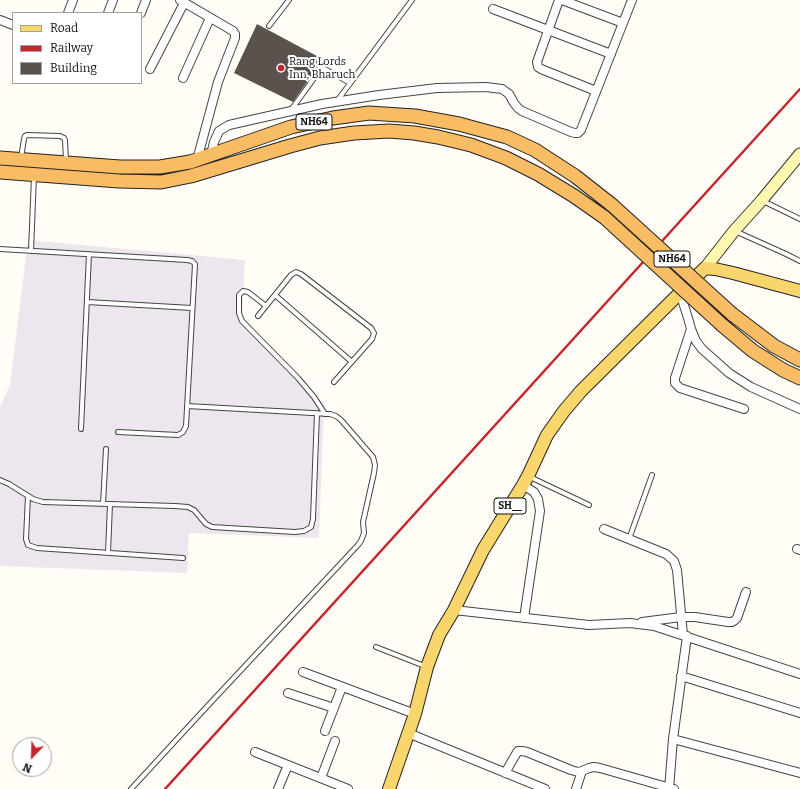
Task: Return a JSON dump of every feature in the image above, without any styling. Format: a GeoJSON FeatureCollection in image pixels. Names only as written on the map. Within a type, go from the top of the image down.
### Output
{"type":"FeatureCollection","features":[{"type":"Feature","properties":{"kind":"highway","name":"NH64"},"geometry":{"type":"LineString","coordinates":[[0,158],[120,167],[160,167],[190,162],[291,127],[333,118],[369,113],[415,116],[458,124],[507,137],[535,150],[570,173],[612,205],[732,314],[774,346],[800,360]]}},
{"type":"Feature","properties":{"kind":"highway","name":"NH64"},"geometry":{"type":"LineString","coordinates":[[0,172],[119,181],[161,182],[191,176],[320,138],[354,133],[389,131],[414,133],[471,145],[506,158],[538,174],[574,196],[604,217],[722,325],[753,351],[783,370],[800,378]]}},
{"type":"Feature","properties":{"kind":"main road"},"geometry":{"type":"LineString","coordinates":[[705,268],[734,231],[800,154]]}},
{"type":"Feature","properties":{"kind":"main road"},"geometry":{"type":"LineString","coordinates":[[705,268],[733,273],[800,291]]}},
{"type":"Feature","properties":{"kind":"main road","name":"SH__"},"geometry":{"type":"LineString","coordinates":[[389,789],[415,714],[427,667],[439,635],[454,610],[483,550],[526,481],[547,435],[564,411],[581,391],[705,268]]}},
{"type":"Feature","properties":{"kind":"street"},"geometry":{"type":"LineString","coordinates":[[68,12],[73,0]]}},
{"type":"Feature","properties":{"kind":"street"},"geometry":{"type":"LineString","coordinates":[[108,12],[113,0]]}},
{"type":"Feature","properties":{"kind":"street"},"geometry":{"type":"LineString","coordinates":[[141,12],[146,0]]}},
{"type":"Feature","properties":{"kind":"street"},"geometry":{"type":"LineString","coordinates":[[596,91],[538,67],[537,62],[548,30],[560,0],[623,23]]}},
{"type":"Feature","properties":{"kind":"street"},"geometry":{"type":"LineString","coordinates":[[210,155],[219,131],[229,125],[322,104],[437,88],[486,87],[502,89],[509,94],[514,103],[522,111],[574,133],[578,133],[581,130],[632,0]]}},
{"type":"Feature","properties":{"kind":"street"},"geometry":{"type":"LineString","coordinates":[[150,69],[182,1],[233,31],[235,34],[235,38],[218,82],[197,160]]}},
{"type":"Feature","properties":{"kind":"street"},"geometry":{"type":"LineString","coordinates":[[493,9],[611,54]]}},
{"type":"Feature","properties":{"kind":"street"},"geometry":{"type":"LineString","coordinates":[[183,78],[210,18]]}},
{"type":"Feature","properties":{"kind":"street"},"geometry":{"type":"LineString","coordinates":[[0,20],[12,24]]}},
{"type":"Feature","properties":{"kind":"street"},"geometry":{"type":"LineString","coordinates":[[680,293],[691,329],[696,341],[702,349],[729,373],[751,387],[800,409]]}},
{"type":"Feature","properties":{"kind":"street"},"geometry":{"type":"LineString","coordinates":[[691,329],[675,378],[675,383],[680,388],[744,409]]}},
{"type":"Feature","properties":{"kind":"street"},"geometry":{"type":"LineString","coordinates":[[524,618],[540,511],[538,499],[526,481]]}},
{"type":"Feature","properties":{"kind":"street"},"geometry":{"type":"LineString","coordinates":[[505,773],[518,751],[522,751],[578,772],[594,767],[600,768],[670,789],[673,739],[682,676],[685,636],[681,616],[677,570],[674,561],[666,554],[604,529]]}},
{"type":"Feature","properties":{"kind":"street"},"geometry":{"type":"LineString","coordinates":[[454,610],[589,625],[630,623],[681,616],[732,622],[737,618],[746,592]]}},
{"type":"Feature","properties":{"kind":"street"},"geometry":{"type":"LineString","coordinates":[[630,623],[654,626],[800,674]]}},
{"type":"Feature","properties":{"kind":"street"},"geometry":{"type":"LineString","coordinates":[[303,672],[415,714]]}},
{"type":"Feature","properties":{"kind":"street"},"geometry":{"type":"LineString","coordinates":[[682,676],[800,713]]}},
{"type":"Feature","properties":{"kind":"street"},"geometry":{"type":"LineString","coordinates":[[325,731],[342,687]]}},
{"type":"Feature","properties":{"kind":"street"},"geometry":{"type":"LineString","coordinates":[[288,693],[334,708]]}},
{"type":"Feature","properties":{"kind":"street"},"geometry":{"type":"LineString","coordinates":[[408,733],[545,789]]}},
{"type":"Feature","properties":{"kind":"street"},"geometry":{"type":"LineString","coordinates":[[673,739],[800,774]]}},
{"type":"Feature","properties":{"kind":"street"},"geometry":{"type":"LineString","coordinates":[[321,778],[335,741]]}},
{"type":"Feature","properties":{"kind":"street"},"geometry":{"type":"LineString","coordinates":[[255,752],[348,789]]}},
{"type":"Feature","properties":{"kind":"street"},"geometry":{"type":"LineString","coordinates":[[278,789],[288,765]]}},
{"type":"Feature","properties":{"kind":"street"},"geometry":{"type":"LineString","coordinates":[[576,789],[582,771]]}},
{"type":"Feature","properties":{"kind":"lane"},"geometry":{"type":"LineString","coordinates":[[269,26],[289,0]]}},
{"type":"Feature","properties":{"kind":"lane"},"geometry":{"type":"LineString","coordinates":[[336,102],[412,0]]}},
{"type":"Feature","properties":{"kind":"lane"},"geometry":{"type":"LineString","coordinates":[[290,111],[322,69],[325,69],[350,83]]}},
{"type":"Feature","properties":{"kind":"lane"},"geometry":{"type":"LineString","coordinates":[[21,160],[24,140],[27,135],[60,136],[65,140],[66,163]]}},
{"type":"Feature","properties":{"kind":"lane"},"geometry":{"type":"LineString","coordinates":[[31,251],[34,174]]}},
{"type":"Feature","properties":{"kind":"lane"},"geometry":{"type":"LineString","coordinates":[[762,200],[800,219]]}},
{"type":"Feature","properties":{"kind":"lane"},"geometry":{"type":"LineString","coordinates":[[734,231],[800,261]]}},
{"type":"Feature","properties":{"kind":"lane"},"geometry":{"type":"LineString","coordinates":[[0,249],[187,260],[192,261],[195,264],[186,426],[183,432],[178,435],[118,432]]}},
{"type":"Feature","properties":{"kind":"lane"},"geometry":{"type":"LineString","coordinates":[[81,429],[89,254]]}},
{"type":"Feature","properties":{"kind":"lane"},"geometry":{"type":"LineString","coordinates":[[258,316],[291,275],[296,272],[301,274],[371,328],[374,333],[372,339],[334,382]]}},
{"type":"Feature","properties":{"kind":"lane"},"geometry":{"type":"LineString","coordinates":[[266,306],[248,292],[243,291],[239,295],[239,314],[242,321],[298,378],[326,414]]}},
{"type":"Feature","properties":{"kind":"lane"},"geometry":{"type":"LineString","coordinates":[[275,295],[352,362]]}},
{"type":"Feature","properties":{"kind":"lane"},"geometry":{"type":"LineString","coordinates":[[87,302],[192,308]]}},
{"type":"Feature","properties":{"kind":"lane"},"geometry":{"type":"LineString","coordinates":[[131,789],[361,541],[364,533],[363,522],[374,473],[375,465],[373,457],[342,420],[336,416],[317,413],[187,406]]}},
{"type":"Feature","properties":{"kind":"lane"},"geometry":{"type":"LineString","coordinates":[[0,480],[32,499],[43,502],[188,507],[194,510],[206,524],[212,527],[295,532],[304,531],[310,527],[313,519],[317,413]]}},
{"type":"Feature","properties":{"kind":"lane"},"geometry":{"type":"LineString","coordinates":[[103,504],[106,449]]}},
{"type":"Feature","properties":{"kind":"lane"},"geometry":{"type":"LineString","coordinates":[[629,539],[652,475]]}},
{"type":"Feature","properties":{"kind":"lane"},"geometry":{"type":"LineString","coordinates":[[526,481],[589,505]]}},
{"type":"Feature","properties":{"kind":"lane"},"geometry":{"type":"LineString","coordinates":[[28,496],[26,539],[28,546],[37,548],[183,558]]}},
{"type":"Feature","properties":{"kind":"lane"},"geometry":{"type":"LineString","coordinates":[[108,553],[110,504]]}},
{"type":"Feature","properties":{"kind":"lane"},"geometry":{"type":"LineString","coordinates":[[376,647],[427,667]]}},
{"type":"Feature","properties":{"kind":"shaded area"},"geometry":{"type":"Polygon","coordinates":[[[28,240],[245,260],[242,318],[324,404],[319,538],[189,533],[187,573],[0,566],[0,407],[10,385],[28,240]]]}},
{"type":"Feature","properties":{"kind":"building","name":"Rang Lords Inn, Bharuch"},"geometry":{"type":"Polygon","coordinates":[[[257,24],[330,63],[328,66],[317,68],[293,102],[234,73],[257,24]]]}},
{"type":"Feature","properties":{"kind":"railway"},"geometry":{"type":"LineString","coordinates":[[165,789],[800,89]]}},
{"type":"Feature","properties":{"kind":"place","name":"Rang Lords Inn, Bharuch"},"geometry":{"type":"Point","coordinates":[281,68]}}]}
